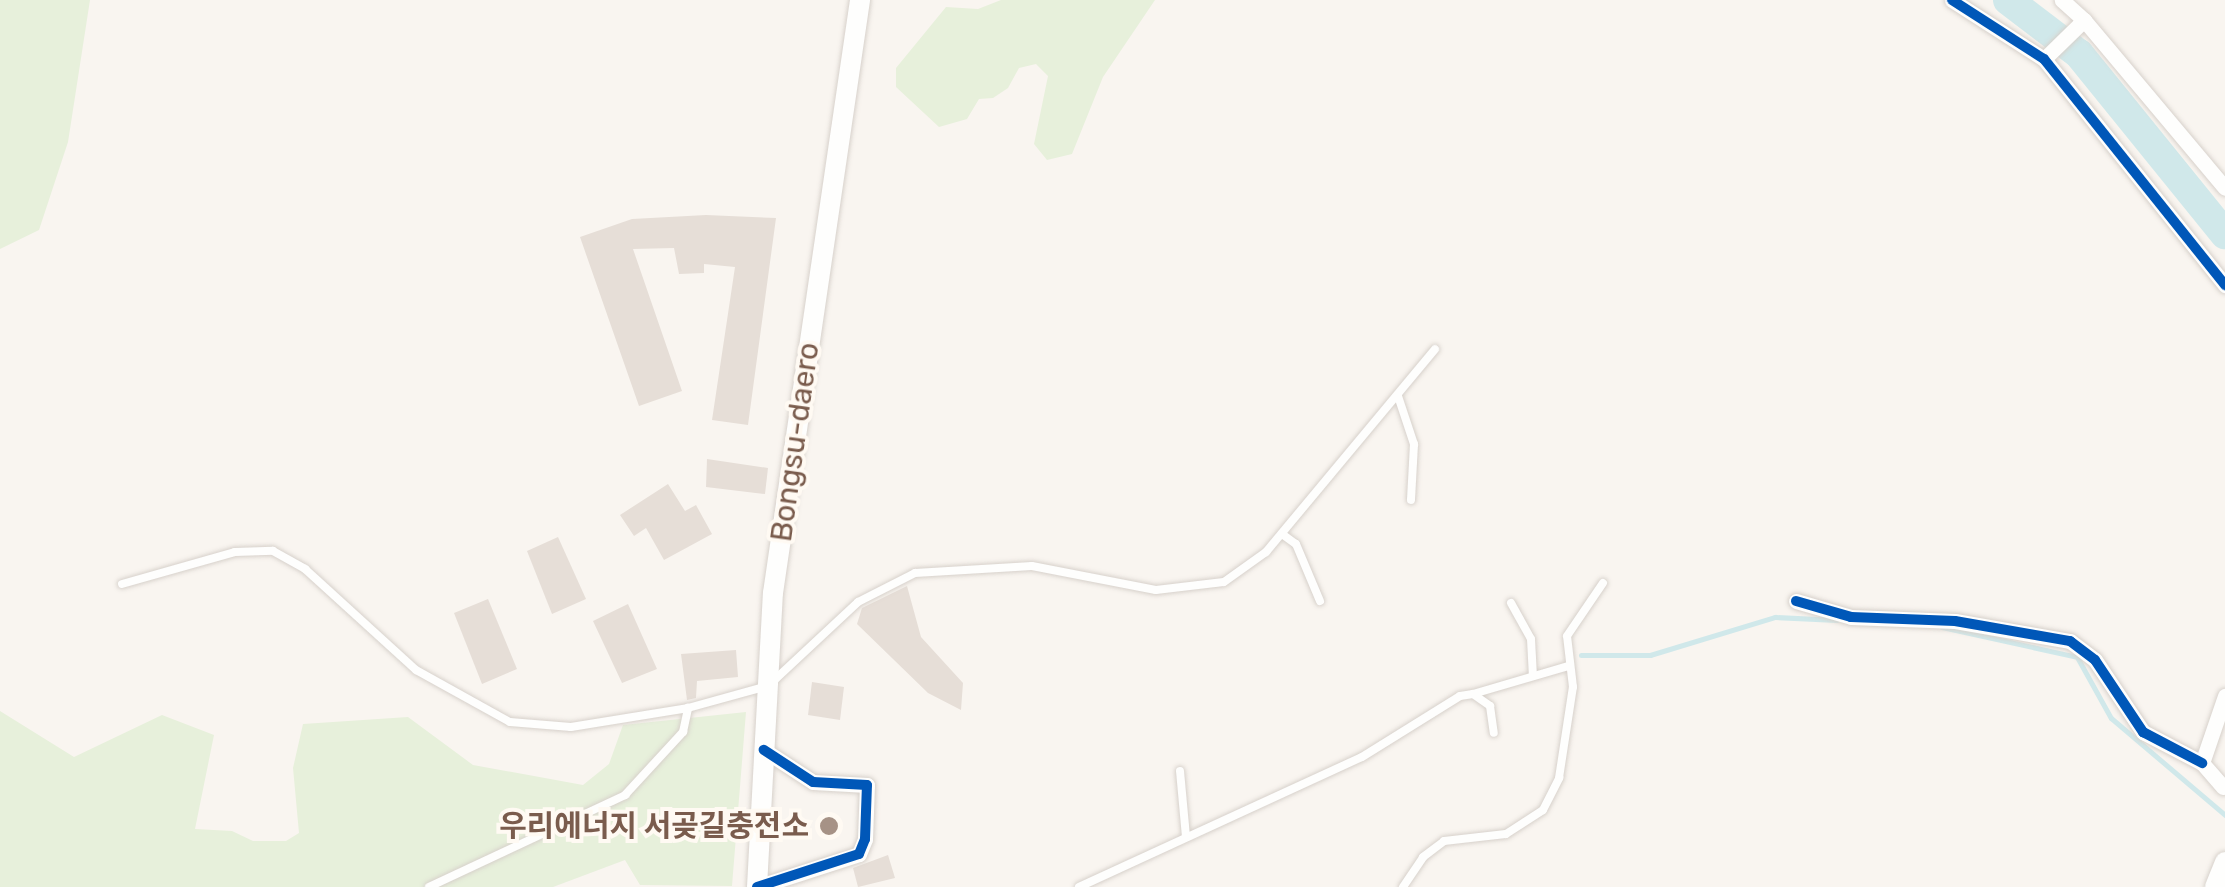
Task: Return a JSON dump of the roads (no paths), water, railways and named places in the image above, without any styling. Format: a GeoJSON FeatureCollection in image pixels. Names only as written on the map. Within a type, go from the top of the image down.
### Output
{"type":"FeatureCollection","features":[{"type":"Feature","properties":{"kind":"main road","name":"Bongsu-daero"},"geometry":{"type":"LineString","coordinates":[[757,887],[773,593],[860,0]]}},
{"type":"Feature","properties":{"kind":"main road"},"geometry":{"type":"LineString","coordinates":[[2216,886],[2225,862]]}},
{"type":"Feature","properties":{"kind":"street"},"geometry":{"type":"LineString","coordinates":[[1952,0],[2044,59],[2225,285]]}},
{"type":"Feature","properties":{"kind":"street"},"geometry":{"type":"LineString","coordinates":[[2062,0],[2084,20],[2225,188]]}},
{"type":"Feature","properties":{"kind":"street"},"geometry":{"type":"LineString","coordinates":[[2044,59],[2084,20]]}},
{"type":"Feature","properties":{"kind":"street"},"geometry":{"type":"LineString","coordinates":[[1796,601],[1851,617],[1955,621],[2070,641],[2095,660],[2134,722],[2202,763],[2223,787]]}},
{"type":"Feature","properties":{"kind":"street"},"geometry":{"type":"LineString","coordinates":[[2202,763],[2225,696]]}},
{"type":"Feature","properties":{"kind":"street"},"geometry":{"type":"LineString","coordinates":[[757,887],[859,854],[865,839],[867,786],[813,782],[764,750]]}},
{"type":"Feature","properties":{"kind":"lane"},"geometry":{"type":"LineString","coordinates":[[122,584],[235,552],[273,551],[305,569],[416,670],[510,722],[571,727],[688,708],[768,686],[858,602],[915,573],[1032,566],[1181,590],[1224,582],[1282,534],[1435,350]]}},
{"type":"Feature","properties":{"kind":"lane"},"geometry":{"type":"LineString","coordinates":[[1398,396],[1416,458],[1411,500]]}},
{"type":"Feature","properties":{"kind":"lane"},"geometry":{"type":"LineString","coordinates":[[1282,534],[1296,544],[1320,601]]}},
{"type":"Feature","properties":{"kind":"lane"},"geometry":{"type":"LineString","coordinates":[[1403,887],[1434,846],[1506,834],[1543,810],[1559,778],[1573,686],[1566,636],[1603,583]]}},
{"type":"Feature","properties":{"kind":"lane"},"geometry":{"type":"LineString","coordinates":[[1511,603],[1530,640],[1532,674]]}},
{"type":"Feature","properties":{"kind":"lane"},"geometry":{"type":"LineString","coordinates":[[1079,887],[1362,757],[1472,694],[1568,666]]}},
{"type":"Feature","properties":{"kind":"lane"},"geometry":{"type":"LineString","coordinates":[[1472,694],[1490,706],[1494,733]]}},
{"type":"Feature","properties":{"kind":"lane"},"geometry":{"type":"LineString","coordinates":[[429,887],[624,795],[683,732],[688,708]]}},
{"type":"Feature","properties":{"kind":"lane"},"geometry":{"type":"LineString","coordinates":[[1180,771],[1186,836]]}},
{"type":"Feature","properties":{"kind":"waterway"},"geometry":{"type":"LineString","coordinates":[[2008,0],[2079,54],[2225,234]]}},
{"type":"Feature","properties":{"kind":"waterway"},"geometry":{"type":"LineString","coordinates":[[1581,655],[1650,655],[1775,617],[1837,620]]}},
{"type":"Feature","properties":{"kind":"waterway"},"geometry":{"type":"LineString","coordinates":[[1942,627],[2077,657],[2111,718],[2225,815]]}},
{"type":"Feature","properties":{"kind":"place","name":"우리에너지 서곶길충전소"},"geometry":{"type":"Point","coordinates":[829,826]}}]}
